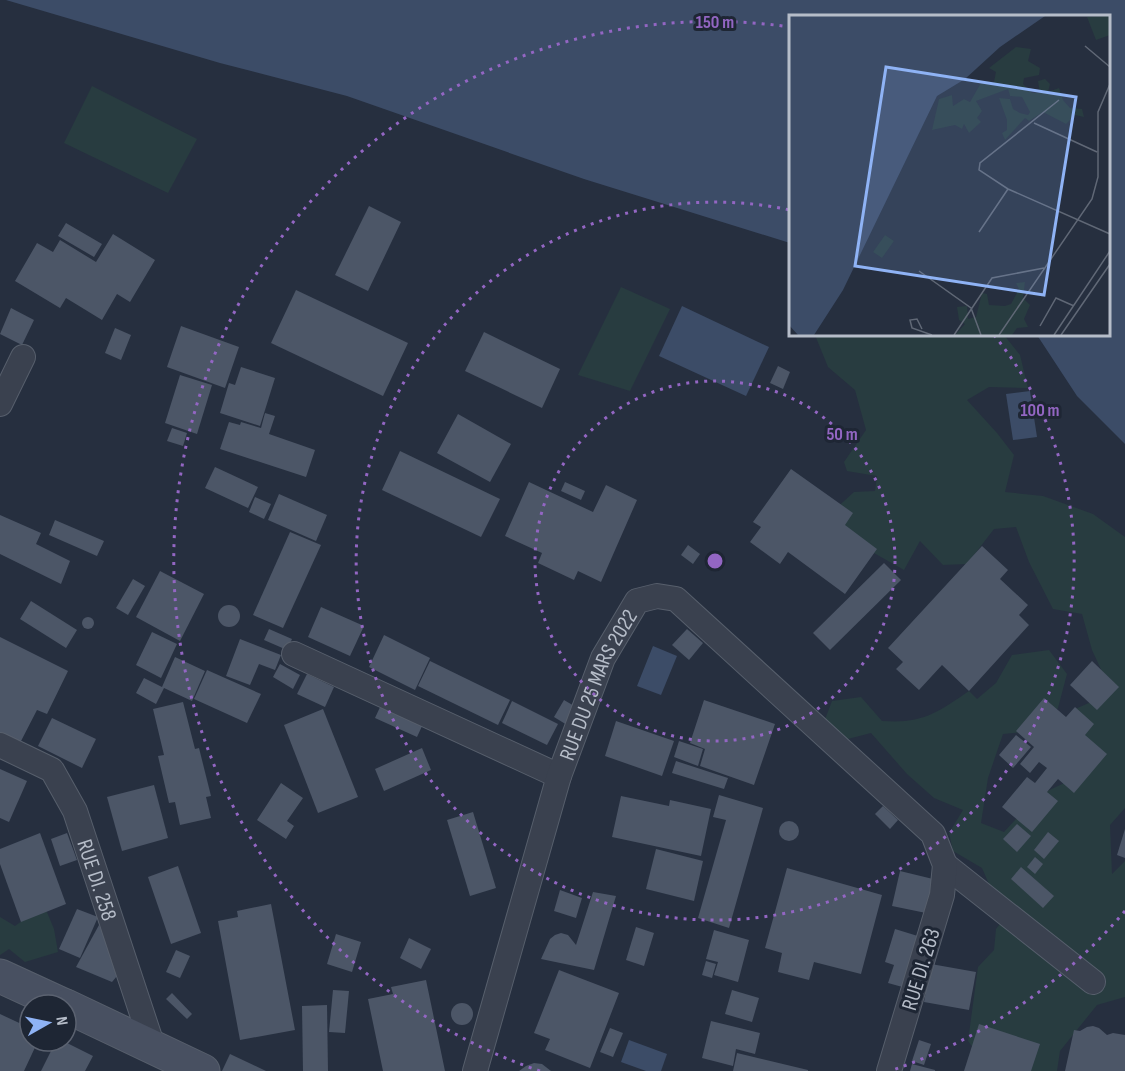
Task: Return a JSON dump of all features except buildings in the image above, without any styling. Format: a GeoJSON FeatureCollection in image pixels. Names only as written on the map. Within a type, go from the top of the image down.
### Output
{"type":"FeatureCollection","features":[{"type":"Feature","properties":{"kind":"main road"},"geometry":{"type":"LineString","coordinates":[[0,976],[36,993]]}},
{"type":"Feature","properties":{"kind":"main road"},"geometry":{"type":"LineString","coordinates":[[78,1012],[203,1071]]}},
{"type":"Feature","properties":{"kind":"street"},"geometry":{"type":"LineString","coordinates":[[0,404],[23,357]]}},
{"type":"Feature","properties":{"kind":"street","name":"RUE DU 25 MARS 2022"},"geometry":{"type":"LineString","coordinates":[[475,1071],[559,776],[603,658],[637,601],[657,596],[676,599],[933,834],[945,865]]}},
{"type":"Feature","properties":{"kind":"street"},"geometry":{"type":"LineString","coordinates":[[294,654],[559,776]]}},
{"type":"Feature","properties":{"kind":"street","name":"RUE DI. 258"},"geometry":{"type":"LineString","coordinates":[[0,745],[52,770],[75,812],[153,1047]]}},
{"type":"Feature","properties":{"kind":"street"},"geometry":{"type":"LineString","coordinates":[[945,865],[1093,982]]}},
{"type":"Feature","properties":{"kind":"street","name":"RUE DI. 263"},"geometry":{"type":"LineString","coordinates":[[889,1071],[942,895],[945,865]]}},
{"type":"Feature","properties":{"kind":"green space"},"geometry":{"type":"Polygon","coordinates":[[[92,86],[197,139],[168,193],[64,143],[92,86]]]}},
{"type":"Feature","properties":{"kind":"green space"},"geometry":{"type":"Polygon","coordinates":[[[621,287],[670,309],[630,391],[578,375],[621,287]]]}},
{"type":"Feature","properties":{"kind":"green space"},"geometry":{"type":"Polygon","coordinates":[[[815,336],[1005,336],[1020,355],[1028,388],[989,387],[967,400],[1014,455],[1005,492],[1043,496],[1093,514],[1125,537],[1125,808],[1110,825],[1112,874],[1125,861],[1125,997],[1097,1005],[1060,1051],[1057,1071],[1018,1071],[982,1060],[968,1041],[978,967],[994,950],[996,929],[1014,906],[992,891],[982,868],[953,851],[949,833],[963,810],[934,798],[907,774],[871,733],[844,740],[824,722],[832,701],[861,697],[882,721],[919,719],[938,711],[969,691],[977,699],[996,683],[1012,655],[1049,650],[1067,674],[1058,708],[1042,730],[1003,734],[988,778],[981,823],[1004,832],[1037,796],[1079,776],[1075,709],[1112,693],[1092,650],[1082,614],[1053,609],[1029,562],[1016,527],[994,529],[967,564],[943,565],[920,541],[904,570],[858,544],[832,512],[854,492],[875,491],[877,476],[847,471],[844,462],[866,430],[855,390],[828,367],[815,336]]]}},
{"type":"Feature","properties":{"kind":"green space"},"geometry":{"type":"Polygon","coordinates":[[[44,905],[54,929],[58,952],[25,962],[9,949],[0,955],[0,917],[15,926],[44,905]]]}},
{"type":"Feature","properties":{"kind":"water"},"geometry":{"type":"Polygon","coordinates":[[[6,0],[1125,0],[1125,444],[1077,396],[1038,336],[1110,336],[1110,15],[789,15],[789,243],[584,179],[347,96],[220,63],[6,0]]]}},
{"type":"Feature","properties":{"kind":"water"},"geometry":{"type":"Polygon","coordinates":[[[682,306],[769,347],[746,396],[659,356],[682,306]]]}},
{"type":"Feature","properties":{"kind":"water"},"geometry":{"type":"Polygon","coordinates":[[[1030,391],[1037,437],[1013,440],[1006,394],[1030,391]]]}},
{"type":"Feature","properties":{"kind":"water"},"geometry":{"type":"Polygon","coordinates":[[[653,646],[677,656],[661,695],[637,686],[653,646]]]}},
{"type":"Feature","properties":{"kind":"water"},"geometry":{"type":"Polygon","coordinates":[[[629,1040],[667,1054],[661,1071],[646,1071],[621,1062],[629,1040]]]}}]}
